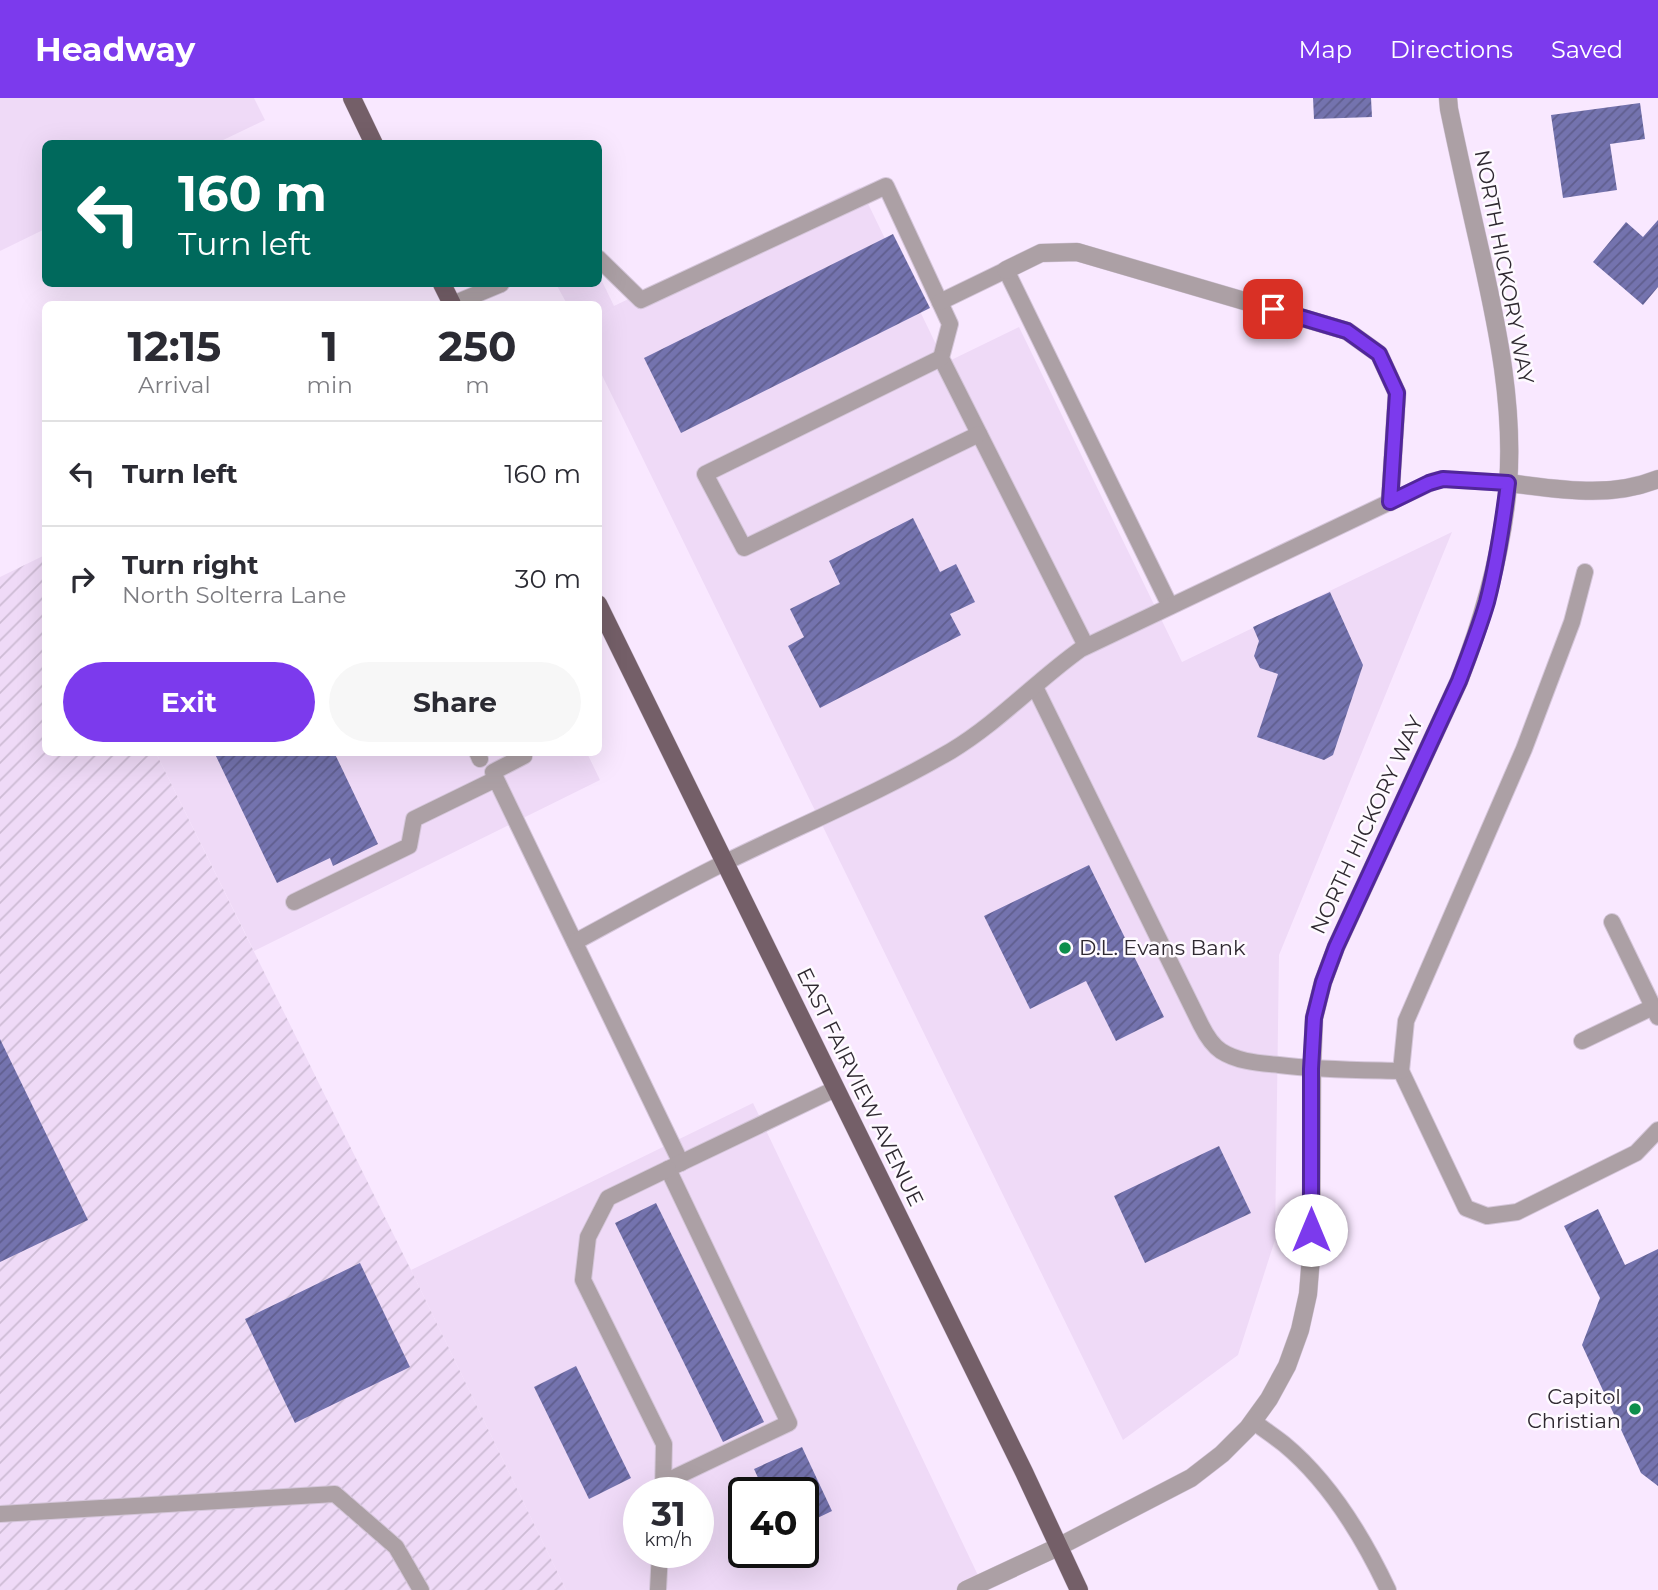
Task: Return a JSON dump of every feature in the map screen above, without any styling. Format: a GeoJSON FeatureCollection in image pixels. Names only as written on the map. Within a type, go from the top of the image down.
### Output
{"type":"FeatureCollection","features":[{"type":"Feature","properties":{"kind":"main road"},"geometry":{"type":"LineString","coordinates":[[352,98],[372,140]]}},
{"type":"Feature","properties":{"kind":"main road","name":"EAST FAIRVIEW AVENUE"},"geometry":{"type":"LineString","coordinates":[[602,612],[1024,1472],[1079,1590]]}},
{"type":"Feature","properties":{"kind":"street","name":"NORTH HICKORY WAY"},"geometry":{"type":"LineString","coordinates":[[966,1590],[1058,1547],[1191,1478],[1222,1454],[1253,1421],[1269,1399],[1287,1366],[1300,1331],[1308,1294],[1311,1257],[1311,1069],[1314,1018],[1336,947],[1474,643],[1496,564],[1508,483],[1508,428],[1503,360],[1448,109],[1448,98]]}},
{"type":"Feature","properties":{"kind":"street"},"geometry":{"type":"LineString","coordinates":[[1006,270],[1041,253],[1077,252],[1347,331],[1379,354],[1397,393],[1390,502]]}},
{"type":"Feature","properties":{"kind":"street"},"geometry":{"type":"LineString","coordinates":[[1508,483],[1560,490],[1604,492],[1640,486],[1658,479]]}},
{"type":"Feature","properties":{"kind":"lane"},"geometry":{"type":"LineString","coordinates":[[602,262],[641,300],[886,187],[950,324],[941,358],[1086,646]]}},
{"type":"Feature","properties":{"kind":"lane"},"geometry":{"type":"LineString","coordinates":[[940,302],[1006,270],[1170,606]]}},
{"type":"Feature","properties":{"kind":"lane"},"geometry":{"type":"LineString","coordinates":[[460,301],[494,287]]}},
{"type":"Feature","properties":{"kind":"lane"},"geometry":{"type":"LineString","coordinates":[[941,358],[705,474],[744,548],[979,434]]}},
{"type":"Feature","properties":{"kind":"lane"},"geometry":{"type":"LineString","coordinates":[[575,942],[725,863],[870,794],[952,750],[984,729],[1055,667],[1086,646],[1434,481],[1443,479],[1508,483]]}},
{"type":"Feature","properties":{"kind":"lane"},"geometry":{"type":"LineString","coordinates":[[1585,572],[1572,622],[1524,749],[1406,1021],[1401,1071],[1466,1208],[1487,1216],[1517,1212],[1636,1153],[1658,1130]]}},
{"type":"Feature","properties":{"kind":"lane"},"geometry":{"type":"LineString","coordinates":[[1035,687],[1208,1038],[1216,1047],[1234,1057],[1254,1063],[1311,1069],[1401,1071]]}},
{"type":"Feature","properties":{"kind":"lane"},"geometry":{"type":"LineString","coordinates":[[493,772],[524,756]]}},
{"type":"Feature","properties":{"kind":"lane"},"geometry":{"type":"LineString","coordinates":[[294,902],[409,846],[414,818],[496,779],[575,942],[789,1423],[684,1477]]}},
{"type":"Feature","properties":{"kind":"lane"},"geometry":{"type":"LineString","coordinates":[[1582,1041],[1656,1012],[1612,922]]}},
{"type":"Feature","properties":{"kind":"lane"},"geometry":{"type":"LineString","coordinates":[[663,1477],[664,1444],[583,1280],[588,1237],[608,1198],[835,1089]]}},
{"type":"Feature","properties":{"kind":"lane"},"geometry":{"type":"LineString","coordinates":[[1253,1421],[1285,1445],[1335,1499],[1359,1534],[1388,1590]]}},
{"type":"Feature","properties":{"kind":"lane"},"geometry":{"type":"LineString","coordinates":[[0,1514],[335,1494],[396,1547],[421,1590]]}},
{"type":"Feature","properties":{"kind":"lane"},"geometry":{"type":"LineString","coordinates":[[658,1590],[659,1568]]}},
{"type":"Feature","properties":{"kind":"shaded area"},"geometry":{"type":"Polygon","coordinates":[[[0,98],[254,98],[265,120],[223,140],[42,140],[42,230],[0,251],[0,98]]]}},
{"type":"Feature","properties":{"kind":"shaded area"},"geometry":{"type":"Polygon","coordinates":[[[860,187],[945,363],[1019,327],[1182,662],[1452,532],[1279,955],[1275,1240],[1238,1355],[1123,1440],[602,375],[602,301],[565,301],[558,287],[602,287],[602,281],[614,306],[860,187]]]}},
{"type":"Feature","properties":{"kind":"shaded area"},"geometry":{"type":"Polygon","coordinates":[[[42,556],[42,756],[157,756],[566,1590],[0,1590],[0,577],[42,556]]]}},
{"type":"Feature","properties":{"kind":"shaded area"},"geometry":{"type":"Polygon","coordinates":[[[157,756],[588,756],[600,780],[254,951],[157,756]]]}},
{"type":"Feature","properties":{"kind":"shaded area"},"geometry":{"type":"Polygon","coordinates":[[[753,1103],[985,1590],[566,1590],[411,1270],[753,1103]]]}},
{"type":"Feature","properties":{"kind":"building"},"geometry":{"type":"Polygon","coordinates":[[[1313,98],[1371,98],[1372,117],[1314,119],[1313,98]]]}},
{"type":"Feature","properties":{"kind":"building"},"geometry":{"type":"Polygon","coordinates":[[[1640,103],[1645,139],[1610,144],[1617,190],[1563,198],[1551,115],[1640,103]]]}},
{"type":"Feature","properties":{"kind":"building"},"geometry":{"type":"Polygon","coordinates":[[[1658,220],[1658,287],[1643,305],[1593,262],[1626,222],[1643,237],[1658,220]]]}},
{"type":"Feature","properties":{"kind":"building"},"geometry":{"type":"Polygon","coordinates":[[[893,234],[930,308],[681,433],[644,358],[893,234]]]}},
{"type":"Feature","properties":{"kind":"building"},"geometry":{"type":"Polygon","coordinates":[[[913,518],[940,572],[956,564],[975,602],[950,614],[961,635],[820,708],[788,646],[804,637],[790,609],[840,584],[829,561],[913,518]]]}},
{"type":"Feature","properties":{"kind":"building"},"geometry":{"type":"Polygon","coordinates":[[[1330,592],[1363,665],[1333,755],[1324,760],[1257,737],[1278,674],[1260,668],[1254,656],[1259,641],[1253,627],[1330,592]]]}},
{"type":"Feature","properties":{"kind":"building"},"geometry":{"type":"Polygon","coordinates":[[[216,756],[336,756],[378,844],[333,866],[330,858],[277,883],[216,756]]]}},
{"type":"Feature","properties":{"kind":"building","name":"D.L. Evans Bank"},"geometry":{"type":"Polygon","coordinates":[[[1089,865],[1164,1017],[1116,1041],[1086,981],[1030,1009],[984,916],[1089,865]]]}},
{"type":"Feature","properties":{"kind":"building"},"geometry":{"type":"Polygon","coordinates":[[[0,1039],[88,1220],[0,1262],[0,1039]]]}},
{"type":"Feature","properties":{"kind":"building"},"geometry":{"type":"Polygon","coordinates":[[[1219,1146],[1251,1213],[1145,1263],[1114,1196],[1219,1146]]]}},
{"type":"Feature","properties":{"kind":"building"},"geometry":{"type":"Polygon","coordinates":[[[656,1203],[764,1422],[723,1442],[615,1223],[656,1203]]]}},
{"type":"Feature","properties":{"kind":"building","name":"Capitol Christian"},"geometry":{"type":"Polygon","coordinates":[[[1598,1209],[1625,1265],[1658,1249],[1658,1486],[1641,1473],[1582,1345],[1600,1298],[1564,1226],[1598,1209]]]}},
{"type":"Feature","properties":{"kind":"building"},"geometry":{"type":"Polygon","coordinates":[[[360,1263],[410,1367],[295,1423],[245,1319],[360,1263]]]}},
{"type":"Feature","properties":{"kind":"building"},"geometry":{"type":"Polygon","coordinates":[[[576,1366],[631,1477],[623,1477],[623,1482],[589,1499],[534,1387],[576,1366]]]}},
{"type":"Feature","properties":{"kind":"building"},"geometry":{"type":"Polygon","coordinates":[[[802,1447],[816,1477],[758,1477],[754,1469],[802,1447]]]}},
{"type":"Feature","properties":{"kind":"building"},"geometry":{"type":"Polygon","coordinates":[[[819,1483],[832,1511],[819,1517],[819,1483]]]}},
{"type":"Feature","properties":{"kind":"place","name":"D.L. Evans Bank"},"geometry":{"type":"Point","coordinates":[1065,948]}},
{"type":"Feature","properties":{"kind":"place","name":"Capitol Christian"},"geometry":{"type":"Point","coordinates":[1635,1409]}},
{"type":"Feature","properties":{"kind":"route"},"geometry":{"type":"LineString","coordinates":[[1273,309],[1347,331],[1379,354],[1397,393],[1390,502],[1443,479],[1508,483],[1496,564],[1474,643],[1336,947],[1323,982],[1314,1018],[1311,1069],[1311,1230]]}}]}
